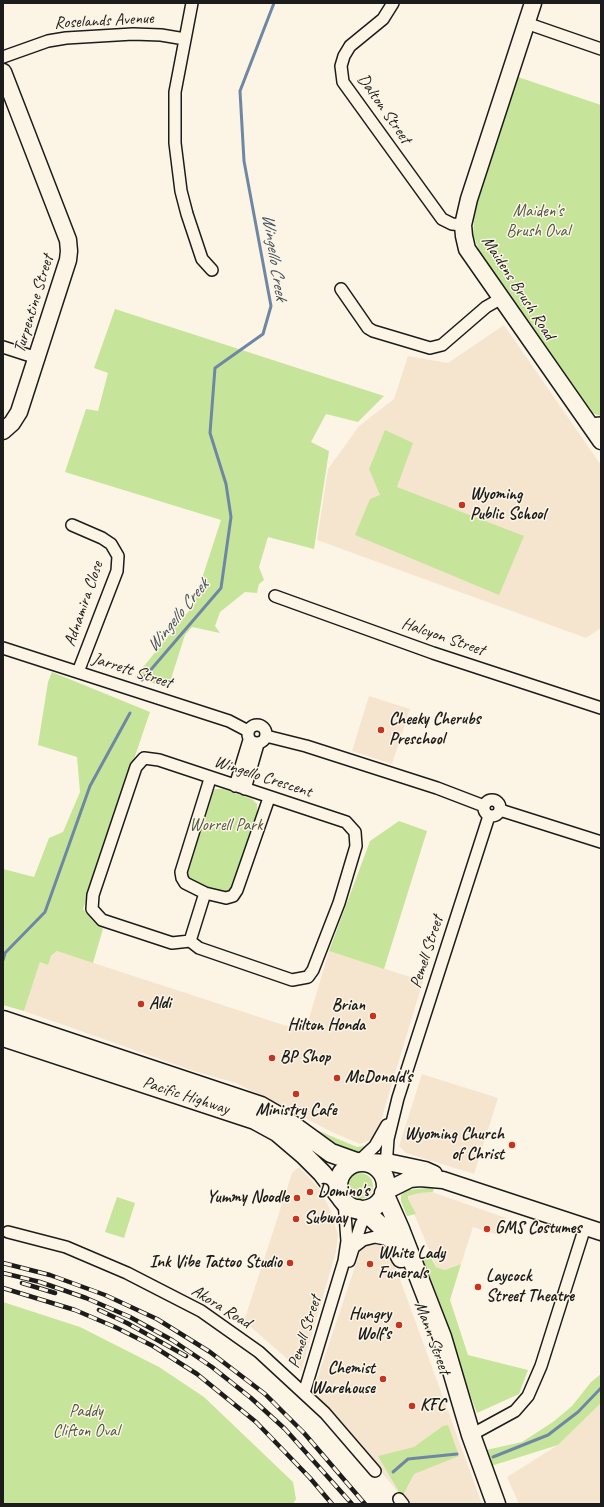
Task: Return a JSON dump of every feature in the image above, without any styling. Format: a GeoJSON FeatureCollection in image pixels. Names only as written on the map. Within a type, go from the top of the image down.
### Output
{"type":"FeatureCollection","features":[{"type":"Feature","properties":{"kind":"main road","name":"Pacific Highway"},"geometry":{"type":"LineString","coordinates":[[3,1020],[261,1106],[287,1121],[331,1153],[380,1170],[367,1200],[322,1173],[304,1154],[277,1132],[255,1120],[3,1037]]}},
{"type":"Feature","properties":{"kind":"main road"},"geometry":{"type":"LineString","coordinates":[[360,1162],[346,1168],[340,1177],[338,1189],[367,1200]]}},
{"type":"Feature","properties":{"kind":"main road","name":"Mann Street"},"geometry":{"type":"LineString","coordinates":[[367,1200],[395,1245],[457,1407],[471,1435]]}},
{"type":"Feature","properties":{"kind":"main road","name":"Mann Street"},"geometry":{"type":"LineString","coordinates":[[367,1200],[400,1229],[442,1337],[471,1435],[496,1504]]}},
{"type":"Feature","properties":{"kind":"street"},"geometry":{"type":"LineString","coordinates":[[192,3],[175,92],[174,119],[177,165],[187,214],[202,259],[212,270]]}},
{"type":"Feature","properties":{"kind":"street","name":"Dalton Street"},"geometry":{"type":"LineString","coordinates":[[394,3],[383,19],[350,46],[344,56],[341,66],[343,82],[442,219],[452,224],[463,225]]}},
{"type":"Feature","properties":{"kind":"street","name":"Maidens Brush Road"},"geometry":{"type":"LineString","coordinates":[[532,3],[469,199],[463,225],[467,249],[500,298],[595,424],[601,441]]}},
{"type":"Feature","properties":{"kind":"street"},"geometry":{"type":"LineString","coordinates":[[526,23],[601,49]]}},
{"type":"Feature","properties":{"kind":"street","name":"Roselands Avenue"},"geometry":{"type":"LineString","coordinates":[[3,57],[48,41],[66,38],[134,34],[161,35],[185,39]]}},
{"type":"Feature","properties":{"kind":"street","name":"Turpentine Street"},"geometry":{"type":"LineString","coordinates":[[3,72],[63,228],[69,251],[68,260],[19,412],[12,423],[3,431]]}},
{"type":"Feature","properties":{"kind":"street"},"geometry":{"type":"LineString","coordinates":[[341,289],[368,328],[373,331],[430,348],[442,345],[486,307],[500,298]]}},
{"type":"Feature","properties":{"kind":"street"},"geometry":{"type":"LineString","coordinates":[[3,347],[37,358]]}},
{"type":"Feature","properties":{"kind":"street","name":"Adnamira Close"},"geometry":{"type":"LineString","coordinates":[[72,525],[102,538],[111,544],[118,556],[118,571],[78,672]]}},
{"type":"Feature","properties":{"kind":"street","name":"Halcyon Street"},"geometry":{"type":"LineString","coordinates":[[275,596],[433,653],[601,708]]}},
{"type":"Feature","properties":{"kind":"street","name":"Jarrett Street"},"geometry":{"type":"LineString","coordinates":[[3,648],[229,721],[255,738],[306,746],[438,788],[486,811]]}},
{"type":"Feature","properties":{"kind":"street"},"geometry":{"type":"LineString","coordinates":[[240,788],[255,738]]}},
{"type":"Feature","properties":{"kind":"street","name":"Wingello Crescent"},"geometry":{"type":"LineString","coordinates":[[144,758],[159,760],[210,779],[346,822],[355,832],[356,846],[339,904],[313,970],[308,977],[292,980],[198,948],[190,941],[172,943],[102,920],[92,909],[93,895],[136,767],[144,758]]}},
{"type":"Feature","properties":{"kind":"street"},"geometry":{"type":"LineString","coordinates":[[210,779],[181,872],[185,883],[205,893],[226,898],[233,896],[237,890],[269,798]]}},
{"type":"Feature","properties":{"kind":"street"},"geometry":{"type":"LineString","coordinates":[[486,811],[496,816],[500,810],[601,842]]}},
{"type":"Feature","properties":{"kind":"street","name":"Pemell Street"},"geometry":{"type":"LineString","coordinates":[[304,1393],[339,1281],[347,1242],[386,1162],[388,1139],[398,1098],[486,811]]}},
{"type":"Feature","properties":{"kind":"street"},"geometry":{"type":"LineString","coordinates":[[190,941],[205,893]]}},
{"type":"Feature","properties":{"kind":"street","name":"Pemell Street"},"geometry":{"type":"LineString","coordinates":[[360,1162],[372,1150],[378,1141],[398,1098]]}},
{"type":"Feature","properties":{"kind":"street"},"geometry":{"type":"LineString","coordinates":[[360,1162],[386,1162],[425,1170],[443,1180],[601,1232]]}},
{"type":"Feature","properties":{"kind":"street"},"geometry":{"type":"LineString","coordinates":[[367,1200],[410,1179],[420,1178],[443,1180]]}},
{"type":"Feature","properties":{"kind":"street","name":"Pemell Street"},"geometry":{"type":"LineString","coordinates":[[339,1281],[354,1247],[367,1200]]}},
{"type":"Feature","properties":{"kind":"street"},"geometry":{"type":"LineString","coordinates":[[471,1435],[515,1411],[528,1396],[541,1366],[585,1227]]}},
{"type":"Feature","properties":{"kind":"street","name":"Akora Road"},"geometry":{"type":"LineString","coordinates":[[8,1232],[66,1247],[127,1273],[201,1311],[259,1352],[304,1393],[325,1413],[375,1471]]}},
{"type":"Feature","properties":{"kind":"street"},"geometry":{"type":"LineString","coordinates":[[354,1247],[363,1240],[375,1237],[385,1239],[395,1245]]}},
{"type":"Feature","properties":{"kind":"shaded area","name":"Wyoming Public School"},"geometry":{"type":"Polygon","coordinates":[[[504,325],[601,465],[601,628],[586,638],[317,540],[328,469],[359,426],[394,399],[408,356],[448,363],[504,325]]]}},
{"type":"Feature","properties":{"kind":"shaded area","name":"Cheeky Cherubs Preschool"},"geometry":{"type":"Polygon","coordinates":[[[369,696],[410,709],[392,764],[352,751],[369,696]]]}},
{"type":"Feature","properties":{"kind":"shaded area"},"geometry":{"type":"Polygon","coordinates":[[[57,951],[305,1032],[329,951],[423,981],[378,1130],[370,1140],[360,1144],[334,1133],[236,1083],[194,1071],[24,1011],[40,962],[52,956],[57,951]]]}},
{"type":"Feature","properties":{"kind":"shaded area"},"geometry":{"type":"Polygon","coordinates":[[[422,1074],[498,1098],[474,1174],[406,1153],[399,1146],[422,1074]]]}},
{"type":"Feature","properties":{"kind":"shaded area"},"geometry":{"type":"Polygon","coordinates":[[[299,1167],[319,1188],[330,1209],[338,1234],[336,1252],[301,1371],[244,1321],[292,1173],[299,1167]]]}},
{"type":"Feature","properties":{"kind":"shaded area"},"geometry":{"type":"Polygon","coordinates":[[[432,1192],[506,1218],[501,1236],[473,1227],[461,1264],[445,1270],[436,1267],[408,1199],[409,1195],[432,1192]]]}},
{"type":"Feature","properties":{"kind":"shaded area"},"geometry":{"type":"Polygon","coordinates":[[[375,1243],[386,1246],[393,1260],[482,1504],[408,1504],[313,1391],[361,1249],[367,1245],[375,1243]]]}},
{"type":"Feature","properties":{"kind":"shaded area"},"geometry":{"type":"Polygon","coordinates":[[[601,1403],[601,1504],[519,1504],[507,1477],[558,1445],[601,1403]]]}},
{"type":"Feature","properties":{"kind":"green space","name":"Maiden's Brush Oval"},"geometry":{"type":"Polygon","coordinates":[[[518,77],[601,105],[601,416],[586,411],[481,255],[473,234],[475,210],[518,77]]]}},
{"type":"Feature","properties":{"kind":"green space"},"geometry":{"type":"Polygon","coordinates":[[[115,309],[384,396],[358,422],[326,414],[311,442],[329,451],[314,549],[268,537],[259,567],[264,580],[259,584],[257,593],[245,592],[220,612],[215,626],[220,633],[192,627],[185,635],[168,688],[135,677],[193,606],[221,520],[65,472],[86,409],[98,411],[108,373],[94,368],[115,309]]]}},
{"type":"Feature","properties":{"kind":"green space"},"geometry":{"type":"Polygon","coordinates":[[[385,430],[413,443],[397,487],[524,536],[499,595],[355,535],[370,499],[380,495],[369,469],[385,430]]]}},
{"type":"Feature","properties":{"kind":"green space"},"geometry":{"type":"Polygon","coordinates":[[[52,672],[150,712],[83,909],[92,920],[103,929],[93,963],[57,951],[51,956],[48,965],[40,962],[24,1011],[3,1005],[3,869],[34,877],[49,838],[63,832],[80,792],[77,757],[38,745],[48,682],[52,672]]]}},
{"type":"Feature","properties":{"kind":"green space","name":"Worrell Park"},"geometry":{"type":"Polygon","coordinates":[[[215,789],[223,789],[252,799],[257,804],[257,813],[233,887],[228,892],[221,893],[191,883],[187,878],[185,871],[209,797],[215,789]]]}},
{"type":"Feature","properties":{"kind":"green space"},"geometry":{"type":"Polygon","coordinates":[[[399,821],[427,831],[384,969],[329,951],[370,841],[399,821]]]}},
{"type":"Feature","properties":{"kind":"green space"},"geometry":{"type":"Polygon","coordinates":[[[319,1131],[357,1147],[364,1146],[371,1141],[356,1153],[338,1149],[318,1133],[319,1131]]]}},
{"type":"Feature","properties":{"kind":"green space"},"geometry":{"type":"Polygon","coordinates":[[[360,1173],[369,1177],[373,1186],[369,1195],[360,1199],[351,1195],[347,1186],[351,1177],[360,1173]]]}},
{"type":"Feature","properties":{"kind":"green space"},"geometry":{"type":"Polygon","coordinates":[[[434,1187],[433,1192],[419,1193],[408,1196],[408,1199],[416,1214],[407,1216],[401,1201],[401,1195],[408,1190],[434,1187]]]}},
{"type":"Feature","properties":{"kind":"green space"},"geometry":{"type":"Polygon","coordinates":[[[117,1197],[135,1203],[124,1238],[105,1232],[117,1197]]]}},
{"type":"Feature","properties":{"kind":"green space"},"geometry":{"type":"Polygon","coordinates":[[[429,1254],[436,1267],[445,1270],[461,1264],[450,1300],[468,1355],[528,1370],[519,1394],[477,1413],[421,1262],[429,1254]]]}},
{"type":"Feature","properties":{"kind":"green space","name":"Paddy Clifton Oval"},"geometry":{"type":"Polygon","coordinates":[[[3,1302],[80,1327],[159,1367],[204,1397],[293,1482],[296,1499],[293,1504],[3,1504],[3,1302]]]}},
{"type":"Feature","properties":{"kind":"green space"},"geometry":{"type":"Polygon","coordinates":[[[601,1374],[601,1403],[558,1445],[491,1466],[486,1450],[522,1442],[553,1422],[572,1406],[591,1382],[601,1374]]]}},
{"type":"Feature","properties":{"kind":"green space"},"geometry":{"type":"Polygon","coordinates":[[[448,1425],[459,1456],[414,1474],[402,1497],[378,1456],[414,1447],[443,1426],[448,1425]]]}},
{"type":"Feature","properties":{"kind":"waterway","name":"Wingello Creek"},"geometry":{"type":"LineString","coordinates":[[142,680],[221,588],[231,517],[226,484],[210,433],[215,368],[263,334],[271,306],[244,161],[240,91],[274,3]]}},
{"type":"Feature","properties":{"kind":"waterway","name":"Wingello Creek"},"geometry":{"type":"LineString","coordinates":[[3,960],[5,953],[45,912],[90,786],[130,713]]}},
{"type":"Feature","properties":{"kind":"waterway"},"geometry":{"type":"LineString","coordinates":[[493,1457],[548,1435],[578,1412],[601,1388]]}},
{"type":"Feature","properties":{"kind":"waterway"},"geometry":{"type":"LineString","coordinates":[[393,1472],[408,1459],[457,1454]]}},
{"type":"Feature","properties":{"kind":"railway"},"geometry":{"type":"LineString","coordinates":[[3,1263],[50,1275],[105,1295],[157,1319],[210,1352],[265,1394],[304,1433],[365,1504]]}},
{"type":"Feature","properties":{"kind":"railway"},"geometry":{"type":"LineString","coordinates":[[3,1273],[40,1282],[86,1298],[130,1317],[172,1340],[212,1367],[251,1398],[285,1429],[352,1504]]}},
{"type":"Feature","properties":{"kind":"railway"},"geometry":{"type":"LineString","coordinates":[[22,1283],[55,1293]]}},
{"type":"Feature","properties":{"kind":"railway"},"geometry":{"type":"LineString","coordinates":[[3,1288],[75,1310],[115,1327],[153,1346],[197,1374],[256,1422],[310,1478],[332,1504]]}},
{"type":"Feature","properties":{"kind":"railway"},"geometry":{"type":"LineString","coordinates":[[99,1310],[127,1323],[186,1356]]}},
{"type":"Feature","properties":{"kind":"place","name":"Wyoming Public School"},"geometry":{"type":"Point","coordinates":[462,505]}},
{"type":"Feature","properties":{"kind":"place","name":"Cheeky Cherubs Preschool"},"geometry":{"type":"Point","coordinates":[381,730]}},
{"type":"Feature","properties":{"kind":"place","name":"Aldi"},"geometry":{"type":"Point","coordinates":[141,1004]}},
{"type":"Feature","properties":{"kind":"place","name":"Brian Hilton Honda"},"geometry":{"type":"Point","coordinates":[373,1016]}},
{"type":"Feature","properties":{"kind":"place","name":"BP Shop"},"geometry":{"type":"Point","coordinates":[272,1058]}},
{"type":"Feature","properties":{"kind":"place","name":"McDonald's"},"geometry":{"type":"Point","coordinates":[337,1078]}},
{"type":"Feature","properties":{"kind":"place","name":"Ministry Cafe"},"geometry":{"type":"Point","coordinates":[296,1094]}},
{"type":"Feature","properties":{"kind":"place","name":"Wyoming Church of Christ"},"geometry":{"type":"Point","coordinates":[512,1145]}},
{"type":"Feature","properties":{"kind":"place","name":"Domino's"},"geometry":{"type":"Point","coordinates":[310,1192]}},
{"type":"Feature","properties":{"kind":"place","name":"Yummy Noodle"},"geometry":{"type":"Point","coordinates":[297,1198]}},
{"type":"Feature","properties":{"kind":"place","name":"Subway"},"geometry":{"type":"Point","coordinates":[296,1219]}},
{"type":"Feature","properties":{"kind":"place","name":"GMS Costumes"},"geometry":{"type":"Point","coordinates":[487,1229]}},
{"type":"Feature","properties":{"kind":"place","name":"Ink Vibe Tattoo Studio"},"geometry":{"type":"Point","coordinates":[290,1263]}},
{"type":"Feature","properties":{"kind":"place","name":"White Lady Funerals"},"geometry":{"type":"Point","coordinates":[370,1264]}},
{"type":"Feature","properties":{"kind":"place","name":"Laycock Street Theatre"},"geometry":{"type":"Point","coordinates":[478,1287]}},
{"type":"Feature","properties":{"kind":"place","name":"Hungry Wolf's"},"geometry":{"type":"Point","coordinates":[399,1325]}},
{"type":"Feature","properties":{"kind":"place","name":"Chemist Warehouse"},"geometry":{"type":"Point","coordinates":[383,1379]}},
{"type":"Feature","properties":{"kind":"place","name":"KFC"},"geometry":{"type":"Point","coordinates":[412,1406]}}]}
